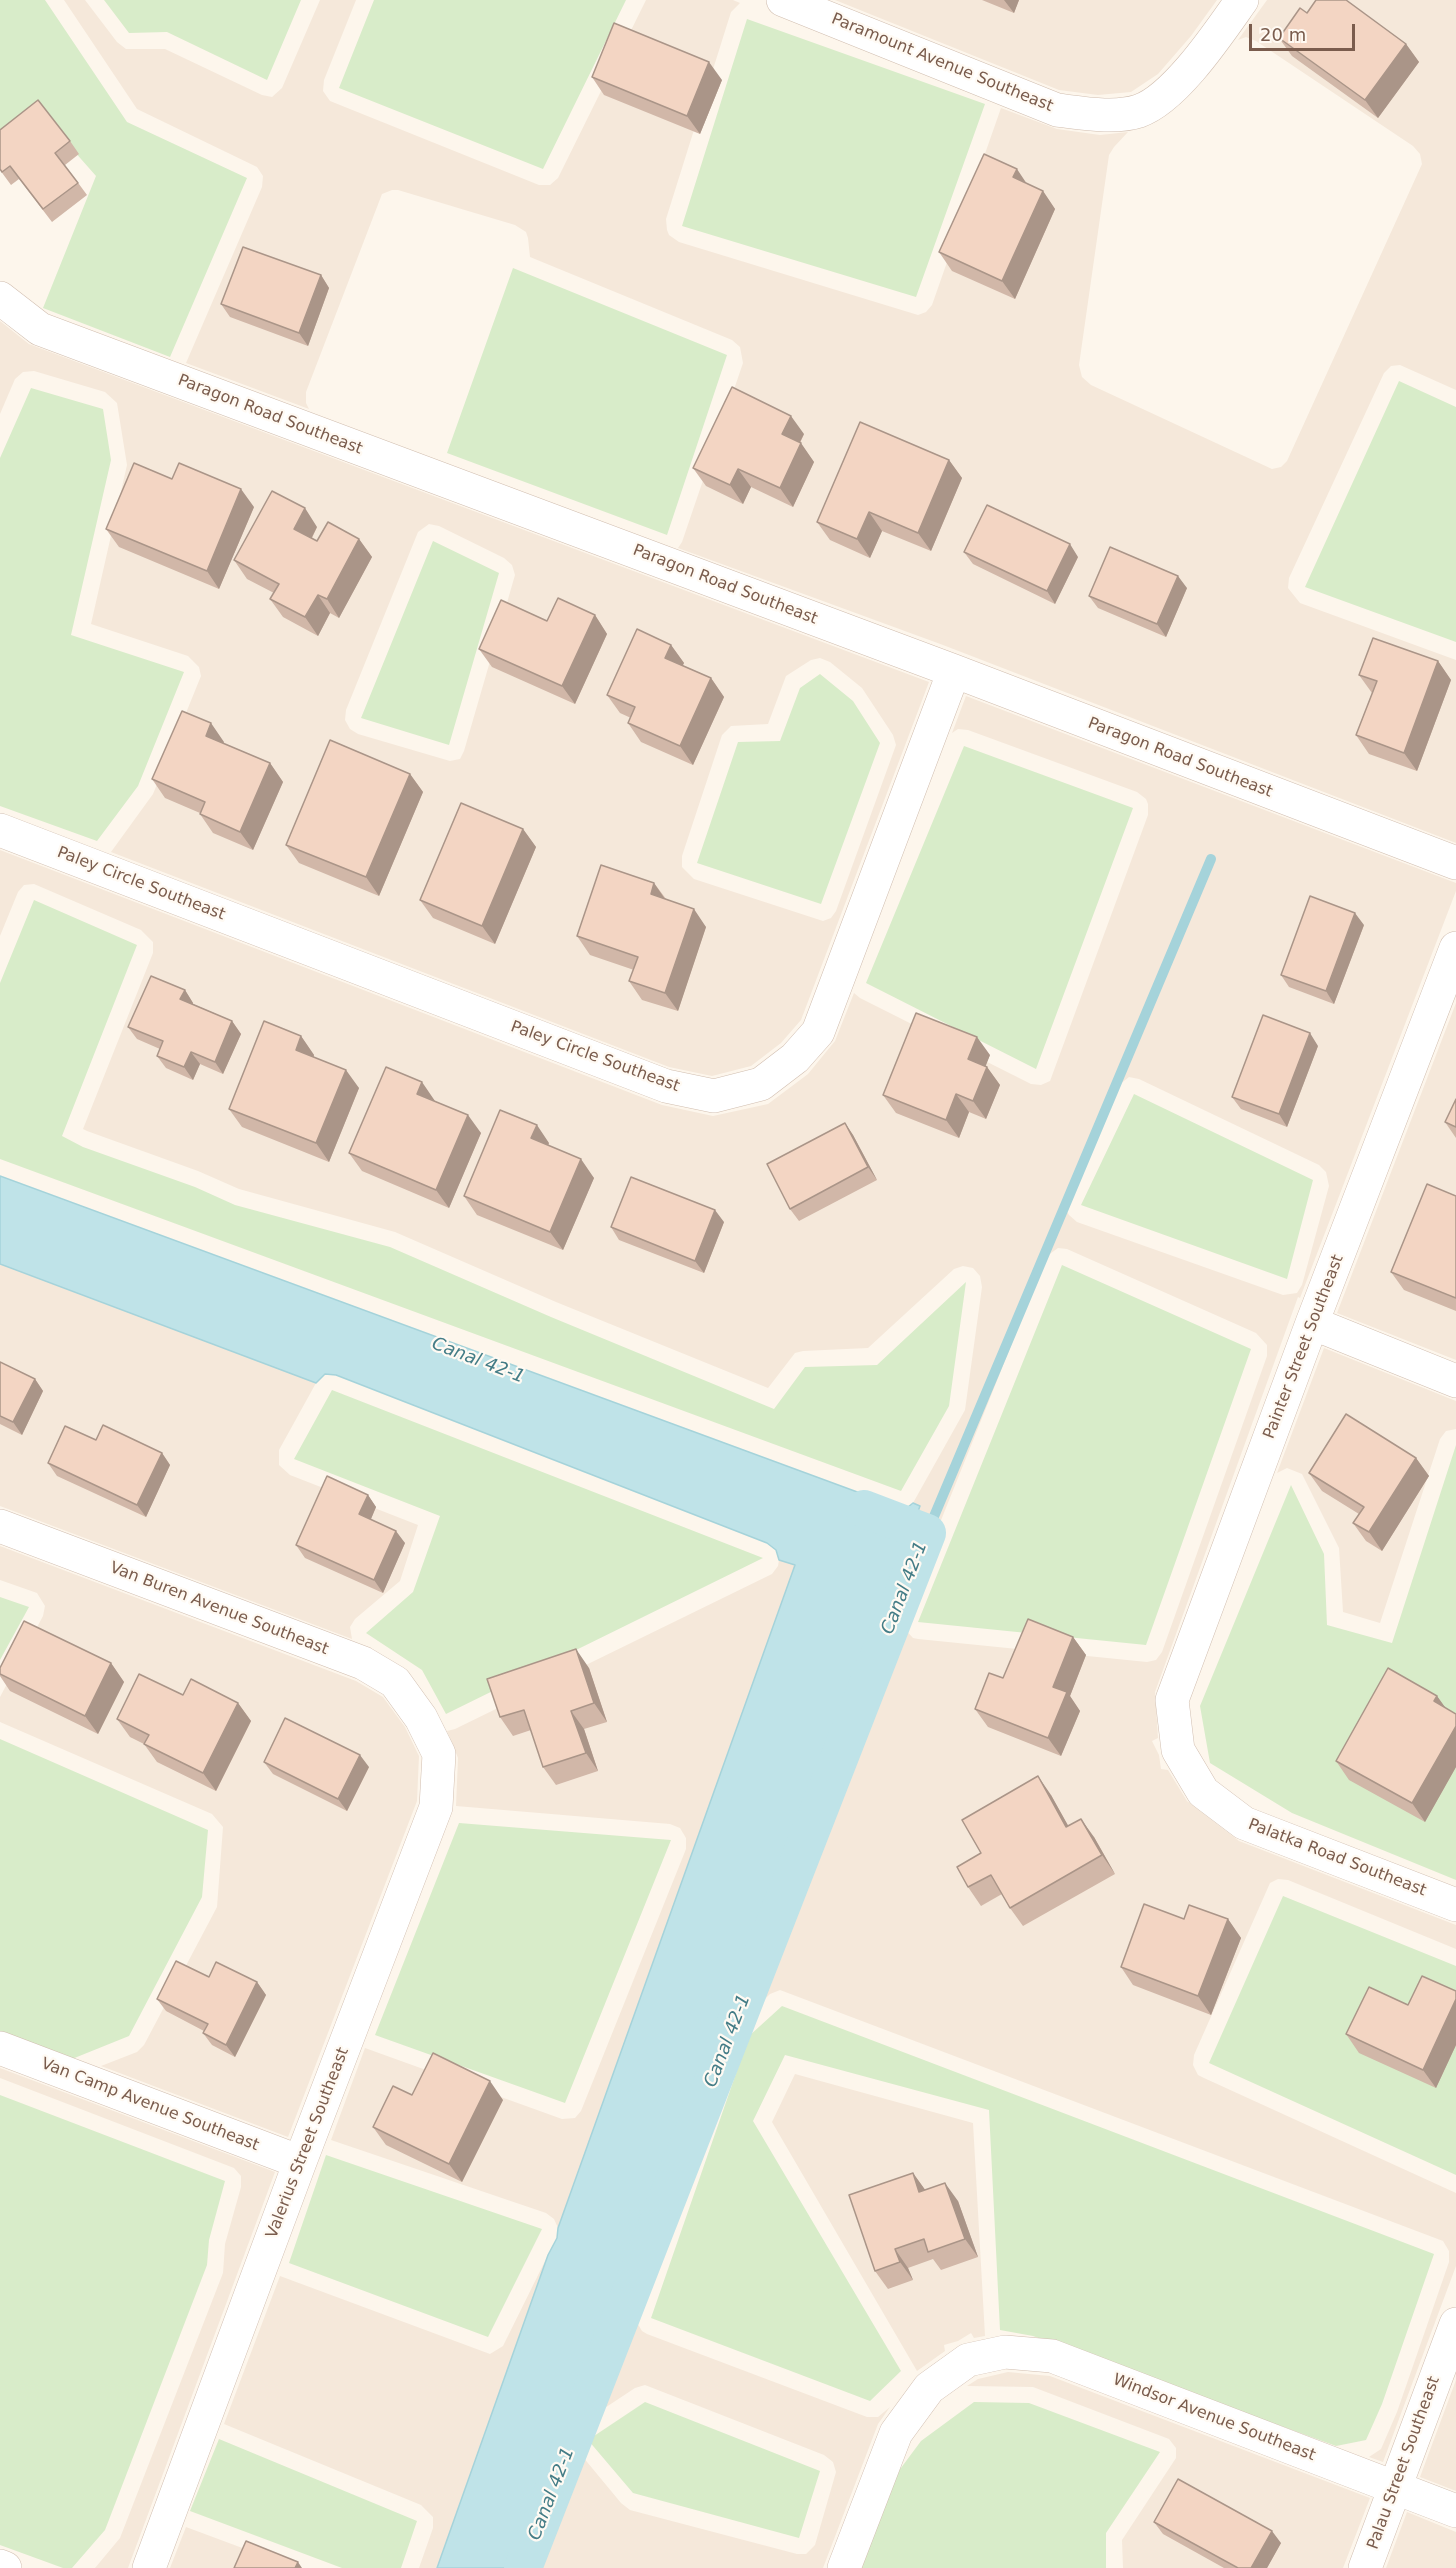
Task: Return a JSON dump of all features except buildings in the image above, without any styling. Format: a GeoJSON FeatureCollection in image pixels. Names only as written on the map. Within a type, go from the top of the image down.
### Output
{"type":"FeatureCollection","features":[{"type":"Feature","properties":{"kind":"street","name":"Paramount Avenue Southeast"},"geometry":{"type":"LineString","coordinates":[[783,0],[1057,110],[1100,116],[1140,111],[1172,90],[1206,50],[1242,0]]}},
{"type":"Feature","properties":{"kind":"street","name":"Paragon Road Southeast"},"geometry":{"type":"LineString","coordinates":[[0,298],[40,328],[954,671],[1456,863]]}},
{"type":"Feature","properties":{"kind":"street","name":"Paley Circle Southeast"},"geometry":{"type":"LineString","coordinates":[[0,830],[666,1086],[714,1096],[761,1084],[795,1058],[818,1032],[954,671]]}},
{"type":"Feature","properties":{"kind":"street","name":"Painter Street Southeast"},"geometry":{"type":"LineString","coordinates":[[1178,1750],[1173,1700],[1312,1323],[1456,948]]}},
{"type":"Feature","properties":{"kind":"street"},"geometry":{"type":"LineString","coordinates":[[1312,1323],[1456,1381]]}},
{"type":"Feature","properties":{"kind":"street","name":"Van Buren Avenue Southeast"},"geometry":{"type":"LineString","coordinates":[[0,1526],[363,1663],[395,1682],[421,1718]]}},
{"type":"Feature","properties":{"kind":"street","name":"Valerius Street Southeast"},"geometry":{"type":"LineString","coordinates":[[149,2568],[436,1806],[439,1754],[421,1718]]}},
{"type":"Feature","properties":{"kind":"street","name":"Palatka Road Southeast"},"geometry":{"type":"LineString","coordinates":[[1178,1750],[1203,1792],[1244,1823],[1456,1905]]}},
{"type":"Feature","properties":{"kind":"street","name":"Van Camp Avenue Southeast"},"geometry":{"type":"LineString","coordinates":[[0,2048],[300,2162]]}},
{"type":"Feature","properties":{"kind":"street","name":"Palau Street Southeast"},"geometry":{"type":"LineString","coordinates":[[1365,2568],[1456,2324]]}},
{"type":"Feature","properties":{"kind":"street","name":"Windsor Avenue Southeast"},"geometry":{"type":"LineString","coordinates":[[844,2568],[896,2433],[929,2388],[968,2360],[1005,2352],[1052,2356],[1456,2511]]}},
{"type":"Feature","properties":{"kind":"street"},"geometry":{"type":"LineString","coordinates":[[0,2566],[4,2568]]}},
{"type":"Feature","properties":{"kind":"shaded area"},"geometry":{"type":"Polygon","coordinates":[[[64,0],[85,0],[117,42],[126,49],[165,49],[262,95],[272,97],[282,88],[320,0],[356,0],[324,80],[323,91],[330,101],[539,185],[550,185],[558,178],[646,0],[733,0],[740,3],[731,12],[666,219],[669,235],[679,242],[918,315],[926,312],[932,305],[1001,108],[1057,129],[1100,135],[1128,132],[1109,155],[1079,365],[1082,377],[1091,385],[1272,469],[1281,467],[1287,461],[1422,164],[1420,154],[1413,146],[1256,41],[1246,37],[1238,40],[1267,0],[1456,0],[1456,390],[1400,365],[1391,366],[1384,373],[1289,578],[1288,588],[1300,603],[1456,660],[1456,843],[943,645],[678,548],[743,363],[740,347],[732,340],[530,257],[526,232],[515,225],[398,190],[382,194],[306,392],[306,403],[309,409],[186,363],[262,187],[263,176],[257,167],[137,109],[64,0]]]}},
{"type":"Feature","properties":{"kind":"shaded area"},"geometry":{"type":"Polygon","coordinates":[[[835,0],[1217,0],[1191,36],[1158,74],[1131,92],[1098,95],[1059,90],[835,0]]]}},
{"type":"Feature","properties":{"kind":"shaded area"},"geometry":{"type":"Polygon","coordinates":[[[0,321],[29,344],[929,682],[801,1020],[781,1043],[751,1066],[712,1076],[669,1067],[111,852],[153,794],[201,676],[199,667],[188,656],[91,624],[127,465],[117,403],[105,392],[34,371],[23,372],[15,379],[0,414],[0,321]],[[429,524],[418,532],[346,710],[345,720],[350,729],[358,734],[450,761],[460,759],[464,751],[515,575],[512,565],[504,558],[439,526],[429,524]],[[820,658],[811,660],[786,676],[768,724],[731,726],[722,735],[682,856],[682,867],[694,879],[823,921],[831,918],[836,911],[896,745],[893,735],[862,688],[830,662],[820,658]]]}},
{"type":"Feature","properties":{"kind":"shaded area"},"geometry":{"type":"Polygon","coordinates":[[[966,696],[1456,883],[1456,891],[1300,1298],[1298,1297],[1155,1692],[1158,1738],[1152,1741],[1159,1755],[1161,1769],[1168,1770],[1187,1801],[1239,1841],[1456,1925],[1456,1949],[1288,1880],[1278,1879],[1270,1883],[1194,2055],[1193,2065],[1198,2075],[1204,2078],[1456,2193],[1456,2266],[1383,2462],[1369,2457],[1381,2449],[1397,2412],[1449,2262],[1449,2251],[1443,2241],[780,1990],[770,1994],[734,2029],[635,2311],[636,2321],[642,2331],[647,2334],[867,2417],[878,2417],[890,2407],[878,2424],[823,2568],[530,2568],[573,2445],[621,2503],[630,2510],[797,2554],[806,2554],[815,2545],[836,2472],[833,2462],[824,2455],[645,2385],[635,2388],[579,2425],[920,1506],[913,1503],[965,1410],[982,1287],[980,1276],[973,1268],[963,1266],[954,1269],[868,1348],[795,1353],[768,1388],[556,1302],[395,1232],[239,1189],[198,1171],[87,1131],[83,1129],[153,953],[153,942],[141,930],[34,884],[24,885],[18,892],[0,936],[0,850],[662,1105],[713,1116],[768,1104],[808,1074],[835,1041],[854,993],[1031,1084],[1041,1085],[1050,1081],[1148,815],[1148,804],[1146,799],[1137,792],[968,730],[958,729],[952,733],[966,696]],[[1129,1077],[1119,1085],[1065,1197],[1064,1206],[1069,1215],[1077,1222],[1283,1295],[1297,1293],[1302,1285],[1329,1186],[1326,1172],[1319,1165],[1139,1079],[1129,1077]],[[1058,1248],[1047,1256],[903,1615],[902,1626],[913,1638],[918,1639],[1147,1662],[1156,1660],[1162,1652],[1267,1356],[1267,1345],[1256,1333],[1067,1249],[1058,1248]]]}},
{"type":"Feature","properties":{"kind":"shaded area"},"geometry":{"type":"Polygon","coordinates":[[[1456,1003],[1456,1360],[1337,1313],[1456,1003]]]}},
{"type":"Feature","properties":{"kind":"shaded area"},"geometry":{"type":"Polygon","coordinates":[[[0,1264],[316,1383],[279,1450],[279,1465],[290,1475],[418,1525],[400,1581],[355,1619],[350,1627],[352,1639],[0,1506],[0,1264]]]}},
{"type":"Feature","properties":{"kind":"shaded area"},"geometry":{"type":"Polygon","coordinates":[[[1324,1348],[1456,1401],[1456,1429],[1446,1431],[1440,1439],[1380,1623],[1343,1612],[1339,1548],[1302,1474],[1287,1468],[1277,1473],[1324,1348]]]}},
{"type":"Feature","properties":{"kind":"shaded area"},"geometry":{"type":"Polygon","coordinates":[[[0,1546],[356,1681],[383,1697],[405,1727],[419,1756],[417,1801],[288,2137],[101,2066],[137,2052],[144,2045],[217,1907],[223,1827],[212,1814],[0,1722],[0,1697],[43,1616],[45,1606],[37,1593],[0,1580],[0,1546]]]}},
{"type":"Feature","properties":{"kind":"shaded area"},"geometry":{"type":"Polygon","coordinates":[[[779,1560],[795,1565],[558,2228],[554,2219],[546,2213],[331,2140],[365,2048],[562,2119],[575,2118],[581,2111],[686,1849],[686,1838],[680,1828],[670,1824],[456,1806],[458,1758],[447,1731],[772,1574],[779,1560]]]}},
{"type":"Feature","properties":{"kind":"shaded area"},"geometry":{"type":"Polygon","coordinates":[[[0,2068],[275,2172],[128,2568],[95,2568],[120,2538],[223,2273],[225,2244],[241,2187],[241,2176],[234,2168],[0,2078],[0,2068]]]}},
{"type":"Feature","properties":{"kind":"shaded area"},"geometry":{"type":"Polygon","coordinates":[[[795,2074],[973,2123],[985,2336],[974,2338],[971,2333],[958,2341],[944,2345],[945,2351],[917,2371],[772,2122],[795,2074]]]}},
{"type":"Feature","properties":{"kind":"shaded area"},"geometry":{"type":"Polygon","coordinates":[[[548,2255],[437,2568],[419,2568],[433,2528],[433,2517],[421,2505],[224,2424],[280,2276],[490,2354],[503,2346],[548,2255]]]}},
{"type":"Feature","properties":{"kind":"shaded area"},"geometry":{"type":"Polygon","coordinates":[[[1008,2372],[1050,2376],[1370,2498],[1343,2568],[1123,2568],[1122,2540],[1176,2458],[1176,2448],[1169,2439],[1033,2387],[967,2386],[978,2379],[1008,2372]]]}},
{"type":"Feature","properties":{"kind":"shaded area"},"geometry":{"type":"Polygon","coordinates":[[[1456,2380],[1456,2491],[1420,2477],[1456,2380]]]}},
{"type":"Feature","properties":{"kind":"shaded area"},"geometry":{"type":"Polygon","coordinates":[[[1407,2512],[1456,2532],[1456,2568],[1386,2568],[1407,2512]]]}},
{"type":"Feature","properties":{"kind":"shaded area"},"geometry":{"type":"Polygon","coordinates":[[[186,2527],[296,2568],[170,2568],[186,2527]]]}},
{"type":"Feature","properties":{"kind":"green space"},"geometry":{"type":"Polygon","coordinates":[[[0,0],[45,0],[127,122],[247,178],[170,357],[43,308],[96,176],[36,108],[0,142],[0,0]]]}},
{"type":"Feature","properties":{"kind":"green space"},"geometry":{"type":"Polygon","coordinates":[[[104,0],[301,0],[267,80],[167,32],[129,33],[104,0]]]}},
{"type":"Feature","properties":{"kind":"green space"},"geometry":{"type":"Polygon","coordinates":[[[374,0],[626,0],[543,169],[339,88],[374,0]]]}},
{"type":"Feature","properties":{"kind":"green space"},"geometry":{"type":"Polygon","coordinates":[[[747,19],[985,104],[916,297],[682,226],[747,19]]]}},
{"type":"Feature","properties":{"kind":"green space"},"geometry":{"type":"Polygon","coordinates":[[[513,268],[727,355],[667,535],[447,453],[513,268]]]}},
{"type":"Feature","properties":{"kind":"green space"},"geometry":{"type":"Polygon","coordinates":[[[1399,381],[1456,407],[1456,642],[1305,587],[1399,381]]]}},
{"type":"Feature","properties":{"kind":"green space"},"geometry":{"type":"Polygon","coordinates":[[[31,388],[103,409],[111,460],[71,635],[184,672],[138,786],[97,841],[0,806],[0,458],[31,388]]]}},
{"type":"Feature","properties":{"kind":"green space"},"geometry":{"type":"Polygon","coordinates":[[[433,541],[499,573],[449,745],[361,718],[433,541]]]}},
{"type":"Feature","properties":{"kind":"green space"},"geometry":{"type":"Polygon","coordinates":[[[820,674],[853,701],[880,743],[821,904],[697,863],[738,742],[780,741],[800,688],[820,674]]]}},
{"type":"Feature","properties":{"kind":"green space"},"geometry":{"type":"Polygon","coordinates":[[[964,746],[1133,808],[1036,1069],[866,983],[964,746]]]}},
{"type":"Feature","properties":{"kind":"green space"},"geometry":{"type":"Polygon","coordinates":[[[34,900],[137,945],[62,1136],[83,1147],[195,1187],[235,1205],[390,1247],[551,1317],[774,1409],[805,1367],[877,1365],[966,1282],[949,1406],[901,1491],[0,1159],[0,983],[34,900]]]}},
{"type":"Feature","properties":{"kind":"green space"},"geometry":{"type":"Polygon","coordinates":[[[1134,1094],[1313,1180],[1287,1279],[1081,1205],[1134,1094]]]}},
{"type":"Feature","properties":{"kind":"green space"},"geometry":{"type":"Polygon","coordinates":[[[1062,1265],[1251,1349],[1146,1645],[918,1622],[1062,1265]]]}},
{"type":"Feature","properties":{"kind":"green space"},"geometry":{"type":"Polygon","coordinates":[[[332,1390],[763,1558],[446,1714],[422,1670],[366,1633],[413,1592],[440,1516],[294,1459],[332,1390]]]}},
{"type":"Feature","properties":{"kind":"green space"},"geometry":{"type":"Polygon","coordinates":[[[1456,1445],[1456,1880],[1292,1813],[1210,1763],[1200,1706],[1291,1485],[1324,1554],[1327,1625],[1392,1643],[1456,1445]]]}},
{"type":"Feature","properties":{"kind":"green space"},"geometry":{"type":"Polygon","coordinates":[[[0,1597],[29,1607],[0,1660],[0,1597]]]}},
{"type":"Feature","properties":{"kind":"green space"},"geometry":{"type":"Polygon","coordinates":[[[0,1739],[208,1830],[202,1897],[129,2036],[67,2061],[0,2031],[0,1739]]]}},
{"type":"Feature","properties":{"kind":"green space"},"geometry":{"type":"Polygon","coordinates":[[[459,1823],[671,1840],[565,2103],[375,2035],[459,1823]]]}},
{"type":"Feature","properties":{"kind":"green space"},"geometry":{"type":"Polygon","coordinates":[[[1283,1896],[1456,1966],[1456,2175],[1209,2063],[1283,1896]]]}},
{"type":"Feature","properties":{"kind":"green space"},"geometry":{"type":"Polygon","coordinates":[[[782,2006],[1434,2254],[1382,2404],[1366,2440],[1336,2446],[1033,2336],[1000,2330],[989,2110],[785,2055],[753,2121],[901,2371],[870,2401],[651,2318],[749,2036],[782,2006]]]}},
{"type":"Feature","properties":{"kind":"green space"},"geometry":{"type":"Polygon","coordinates":[[[0,2095],[225,2181],[209,2240],[207,2265],[105,2530],[72,2568],[63,2568],[0,2545],[0,2095]]]}},
{"type":"Feature","properties":{"kind":"green space"},"geometry":{"type":"Polygon","coordinates":[[[326,2155],[542,2229],[488,2337],[289,2263],[326,2155]]]}},
{"type":"Feature","properties":{"kind":"green space"},"geometry":{"type":"Polygon","coordinates":[[[645,2402],[820,2471],[799,2538],[633,2493],[588,2440],[645,2402]]]}},
{"type":"Feature","properties":{"kind":"green space"},"geometry":{"type":"Polygon","coordinates":[[[974,2402],[1029,2403],[1160,2452],[1106,2533],[1106,2568],[860,2568],[892,2480],[921,2441],[974,2402]]]}},
{"type":"Feature","properties":{"kind":"green space"},"geometry":{"type":"Polygon","coordinates":[[[219,2439],[417,2521],[401,2568],[342,2568],[190,2511],[219,2439]]]}},
{"type":"Feature","properties":{"kind":"water"},"geometry":{"type":"Polygon","coordinates":[[[0,1176],[898,1507],[908,1507],[913,1503],[920,1506],[579,2425],[571,2435],[573,2445],[530,2568],[437,2568],[548,2255],[557,2238],[558,2228],[795,1565],[779,1560],[776,1550],[767,1543],[336,1375],[325,1374],[316,1383],[0,1264],[0,1176]]]}},
{"type":"Feature","properties":{"kind":"waterway"},"geometry":{"type":"LineString","coordinates":[[927,1533],[1211,859]]}},
{"type":"Feature","properties":{"kind":"waterway","name":"Canal 42-1"},"geometry":{"type":"LineString","coordinates":[[523,2568],[927,1533],[864,1509]]}}]}
